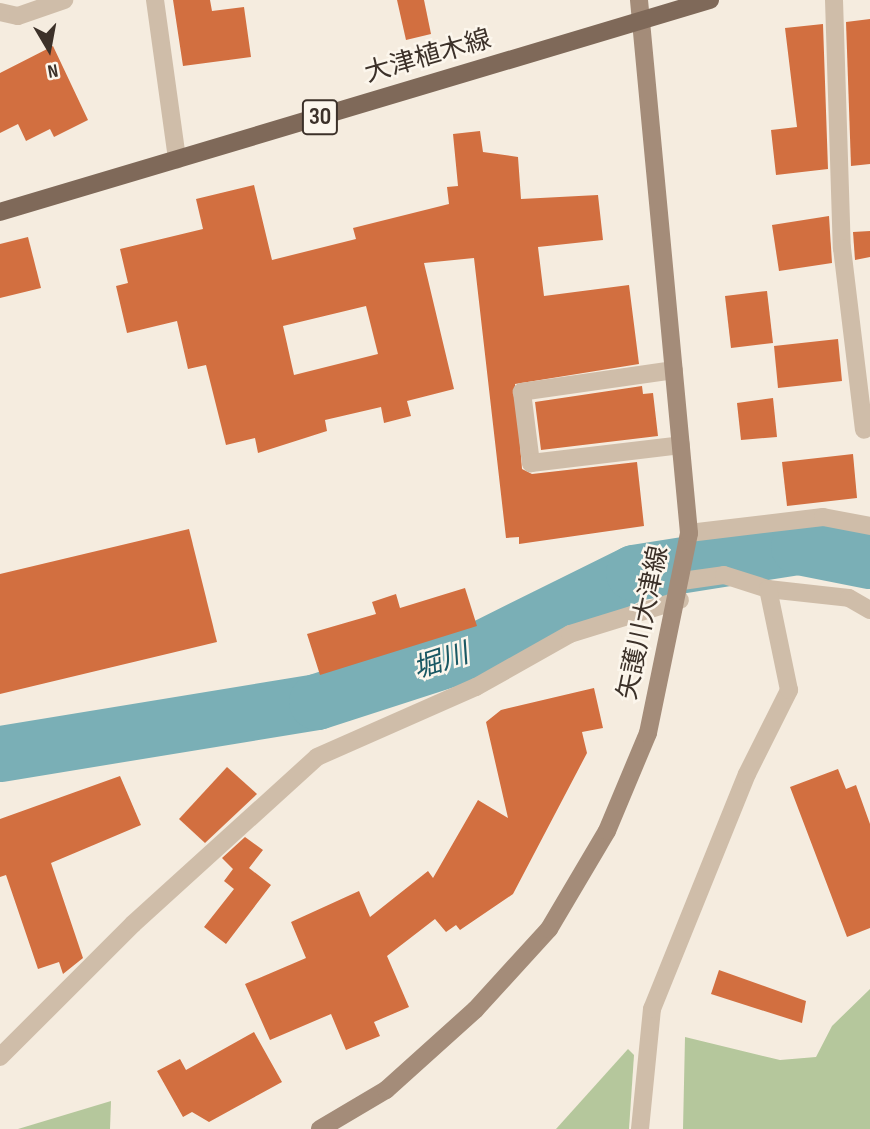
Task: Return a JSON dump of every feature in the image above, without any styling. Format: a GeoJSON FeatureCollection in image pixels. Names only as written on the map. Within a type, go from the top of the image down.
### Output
{"type":"FeatureCollection","features":[{"type":"Feature","properties":{"kind":"main road","name":"矢護川大津線"},"geometry":{"type":"LineString","coordinates":[[320,1129],[386,1090],[475,1010],[549,929],[607,831],[648,733],[680,600],[689,533],[639,0]]}},
{"type":"Feature","properties":{"kind":"main road","name":"大津植木線"},"geometry":{"type":"LineString","coordinates":[[0,212],[710,0]]}},
{"type":"Feature","properties":{"kind":"street"},"geometry":{"type":"LineString","coordinates":[[0,12],[18,16],[64,0]]}},
{"type":"Feature","properties":{"kind":"street"},"geometry":{"type":"LineString","coordinates":[[155,0],[177,159]]}},
{"type":"Feature","properties":{"kind":"street"},"geometry":{"type":"LineString","coordinates":[[834,0],[842,248],[864,430]]}},
{"type":"Feature","properties":{"kind":"street"},"geometry":{"type":"LineString","coordinates":[[674,370],[522,391],[531,463],[681,445]]}},
{"type":"Feature","properties":{"kind":"street"},"geometry":{"type":"LineString","coordinates":[[689,533],[823,517],[870,526]]}},
{"type":"Feature","properties":{"kind":"street"},"geometry":{"type":"LineString","coordinates":[[682,581],[724,575],[768,589],[849,598],[870,610]]}},
{"type":"Feature","properties":{"kind":"street"},"geometry":{"type":"LineString","coordinates":[[640,1129],[652,1009],[747,774],[789,690],[768,589]]}},
{"type":"Feature","properties":{"kind":"street"},"geometry":{"type":"LineString","coordinates":[[0,1057],[133,924],[317,757],[476,687],[570,634],[680,600]]}},
{"type":"Feature","properties":{"kind":"green space"},"geometry":{"type":"Polygon","coordinates":[[[870,989],[870,1129],[683,1129],[685,1037],[780,1060],[816,1057],[832,1026],[870,989]]]}},
{"type":"Feature","properties":{"kind":"green space"},"geometry":{"type":"Polygon","coordinates":[[[628,1049],[634,1055],[629,1129],[556,1129],[628,1049]]]}},
{"type":"Feature","properties":{"kind":"green space"},"geometry":{"type":"Polygon","coordinates":[[[111,1101],[110,1129],[18,1129],[111,1101]]]}},
{"type":"Feature","properties":{"kind":"building"},"geometry":{"type":"Polygon","coordinates":[[[173,0],[210,0],[212,11],[244,7],[251,57],[183,66],[173,0]]]}},
{"type":"Feature","properties":{"kind":"building"},"geometry":{"type":"Polygon","coordinates":[[[397,0],[424,0],[431,34],[406,40],[397,0]]]}},
{"type":"Feature","properties":{"kind":"building"},"geometry":{"type":"Polygon","coordinates":[[[870,19],[870,164],[851,166],[846,22],[870,19]]]}},
{"type":"Feature","properties":{"kind":"building"},"geometry":{"type":"Polygon","coordinates":[[[823,24],[828,169],[776,175],[771,130],[797,127],[785,28],[823,24]]]}},
{"type":"Feature","properties":{"kind":"building"},"geometry":{"type":"Polygon","coordinates":[[[53,46],[88,120],[54,137],[50,129],[26,141],[18,124],[0,133],[0,73],[53,46]]]}},
{"type":"Feature","properties":{"kind":"building"},"geometry":{"type":"Polygon","coordinates":[[[480,131],[483,152],[518,157],[521,199],[598,195],[603,240],[538,247],[544,296],[629,285],[639,364],[515,384],[522,469],[532,474],[637,462],[644,526],[519,544],[519,537],[506,538],[474,258],[424,263],[454,389],[407,401],[411,416],[384,423],[381,407],[325,420],[327,431],[258,453],[255,438],[226,445],[206,365],[188,369],[177,321],[127,333],[116,286],[128,283],[120,249],[203,229],[196,199],[254,185],[272,260],[356,239],[353,228],[449,204],[447,187],[458,186],[453,134],[480,131]],[[366,306],[283,326],[294,375],[378,354],[366,306]]]}},
{"type":"Feature","properties":{"kind":"building"},"geometry":{"type":"Polygon","coordinates":[[[829,216],[832,263],[779,271],[772,225],[829,216]]]}},
{"type":"Feature","properties":{"kind":"building"},"geometry":{"type":"Polygon","coordinates":[[[870,231],[870,257],[855,260],[853,232],[870,231]]]}},
{"type":"Feature","properties":{"kind":"building"},"geometry":{"type":"Polygon","coordinates":[[[28,237],[41,288],[0,298],[0,244],[28,237]]]}},
{"type":"Feature","properties":{"kind":"building"},"geometry":{"type":"Polygon","coordinates":[[[767,291],[773,343],[731,348],[725,296],[767,291]]]}},
{"type":"Feature","properties":{"kind":"building"},"geometry":{"type":"Polygon","coordinates":[[[838,339],[842,381],[778,388],[774,346],[838,339]]]}},
{"type":"Feature","properties":{"kind":"building"},"geometry":{"type":"Polygon","coordinates":[[[642,386],[643,394],[653,393],[658,436],[541,450],[535,402],[642,386]]]}},
{"type":"Feature","properties":{"kind":"building"},"geometry":{"type":"Polygon","coordinates":[[[773,398],[777,437],[741,440],[737,403],[773,398]]]}},
{"type":"Feature","properties":{"kind":"building"},"geometry":{"type":"Polygon","coordinates":[[[853,454],[857,498],[787,506],[782,462],[853,454]]]}},
{"type":"Feature","properties":{"kind":"building"},"geometry":{"type":"Polygon","coordinates":[[[189,529],[217,642],[0,694],[0,574],[189,529]]]}},
{"type":"Feature","properties":{"kind":"building"},"geometry":{"type":"Polygon","coordinates":[[[465,588],[477,626],[320,675],[307,634],[376,614],[372,602],[396,594],[400,608],[465,588]]]}},
{"type":"Feature","properties":{"kind":"building"},"geometry":{"type":"Polygon","coordinates":[[[594,688],[603,728],[582,732],[587,753],[513,894],[460,930],[456,925],[446,932],[435,919],[387,956],[409,1007],[374,1022],[380,1036],[346,1050],[331,1014],[270,1040],[245,984],[306,958],[291,922],[359,891],[370,917],[428,871],[433,878],[478,800],[508,818],[486,722],[501,710],[594,688]]]}},
{"type":"Feature","properties":{"kind":"building"},"geometry":{"type":"Polygon","coordinates":[[[227,767],[257,794],[205,843],[179,819],[227,767]]]}},
{"type":"Feature","properties":{"kind":"building"},"geometry":{"type":"Polygon","coordinates":[[[838,769],[846,789],[856,785],[870,824],[870,928],[847,937],[790,787],[838,769]]]}},
{"type":"Feature","properties":{"kind":"building"},"geometry":{"type":"Polygon","coordinates":[[[120,776],[141,825],[51,863],[83,958],[63,974],[59,962],[38,969],[6,875],[0,877],[0,819],[120,776]]]}},
{"type":"Feature","properties":{"kind":"building"},"geometry":{"type":"Polygon","coordinates":[[[245,837],[263,850],[249,868],[271,885],[226,944],[204,927],[234,889],[224,881],[233,869],[222,858],[245,837]]]}},
{"type":"Feature","properties":{"kind":"building"},"geometry":{"type":"Polygon","coordinates":[[[719,970],[806,1001],[802,1023],[711,994],[719,970]]]}},
{"type":"Feature","properties":{"kind":"building"},"geometry":{"type":"Polygon","coordinates":[[[254,1032],[282,1082],[209,1122],[192,1112],[183,1117],[157,1071],[180,1059],[186,1070],[254,1032]]]}},
{"type":"Feature","properties":{"kind":"waterway","name":"堀川"},"geometry":{"type":"LineString","coordinates":[[0,754],[317,702],[481,649],[634,573],[799,547],[870,561]]}}]}
